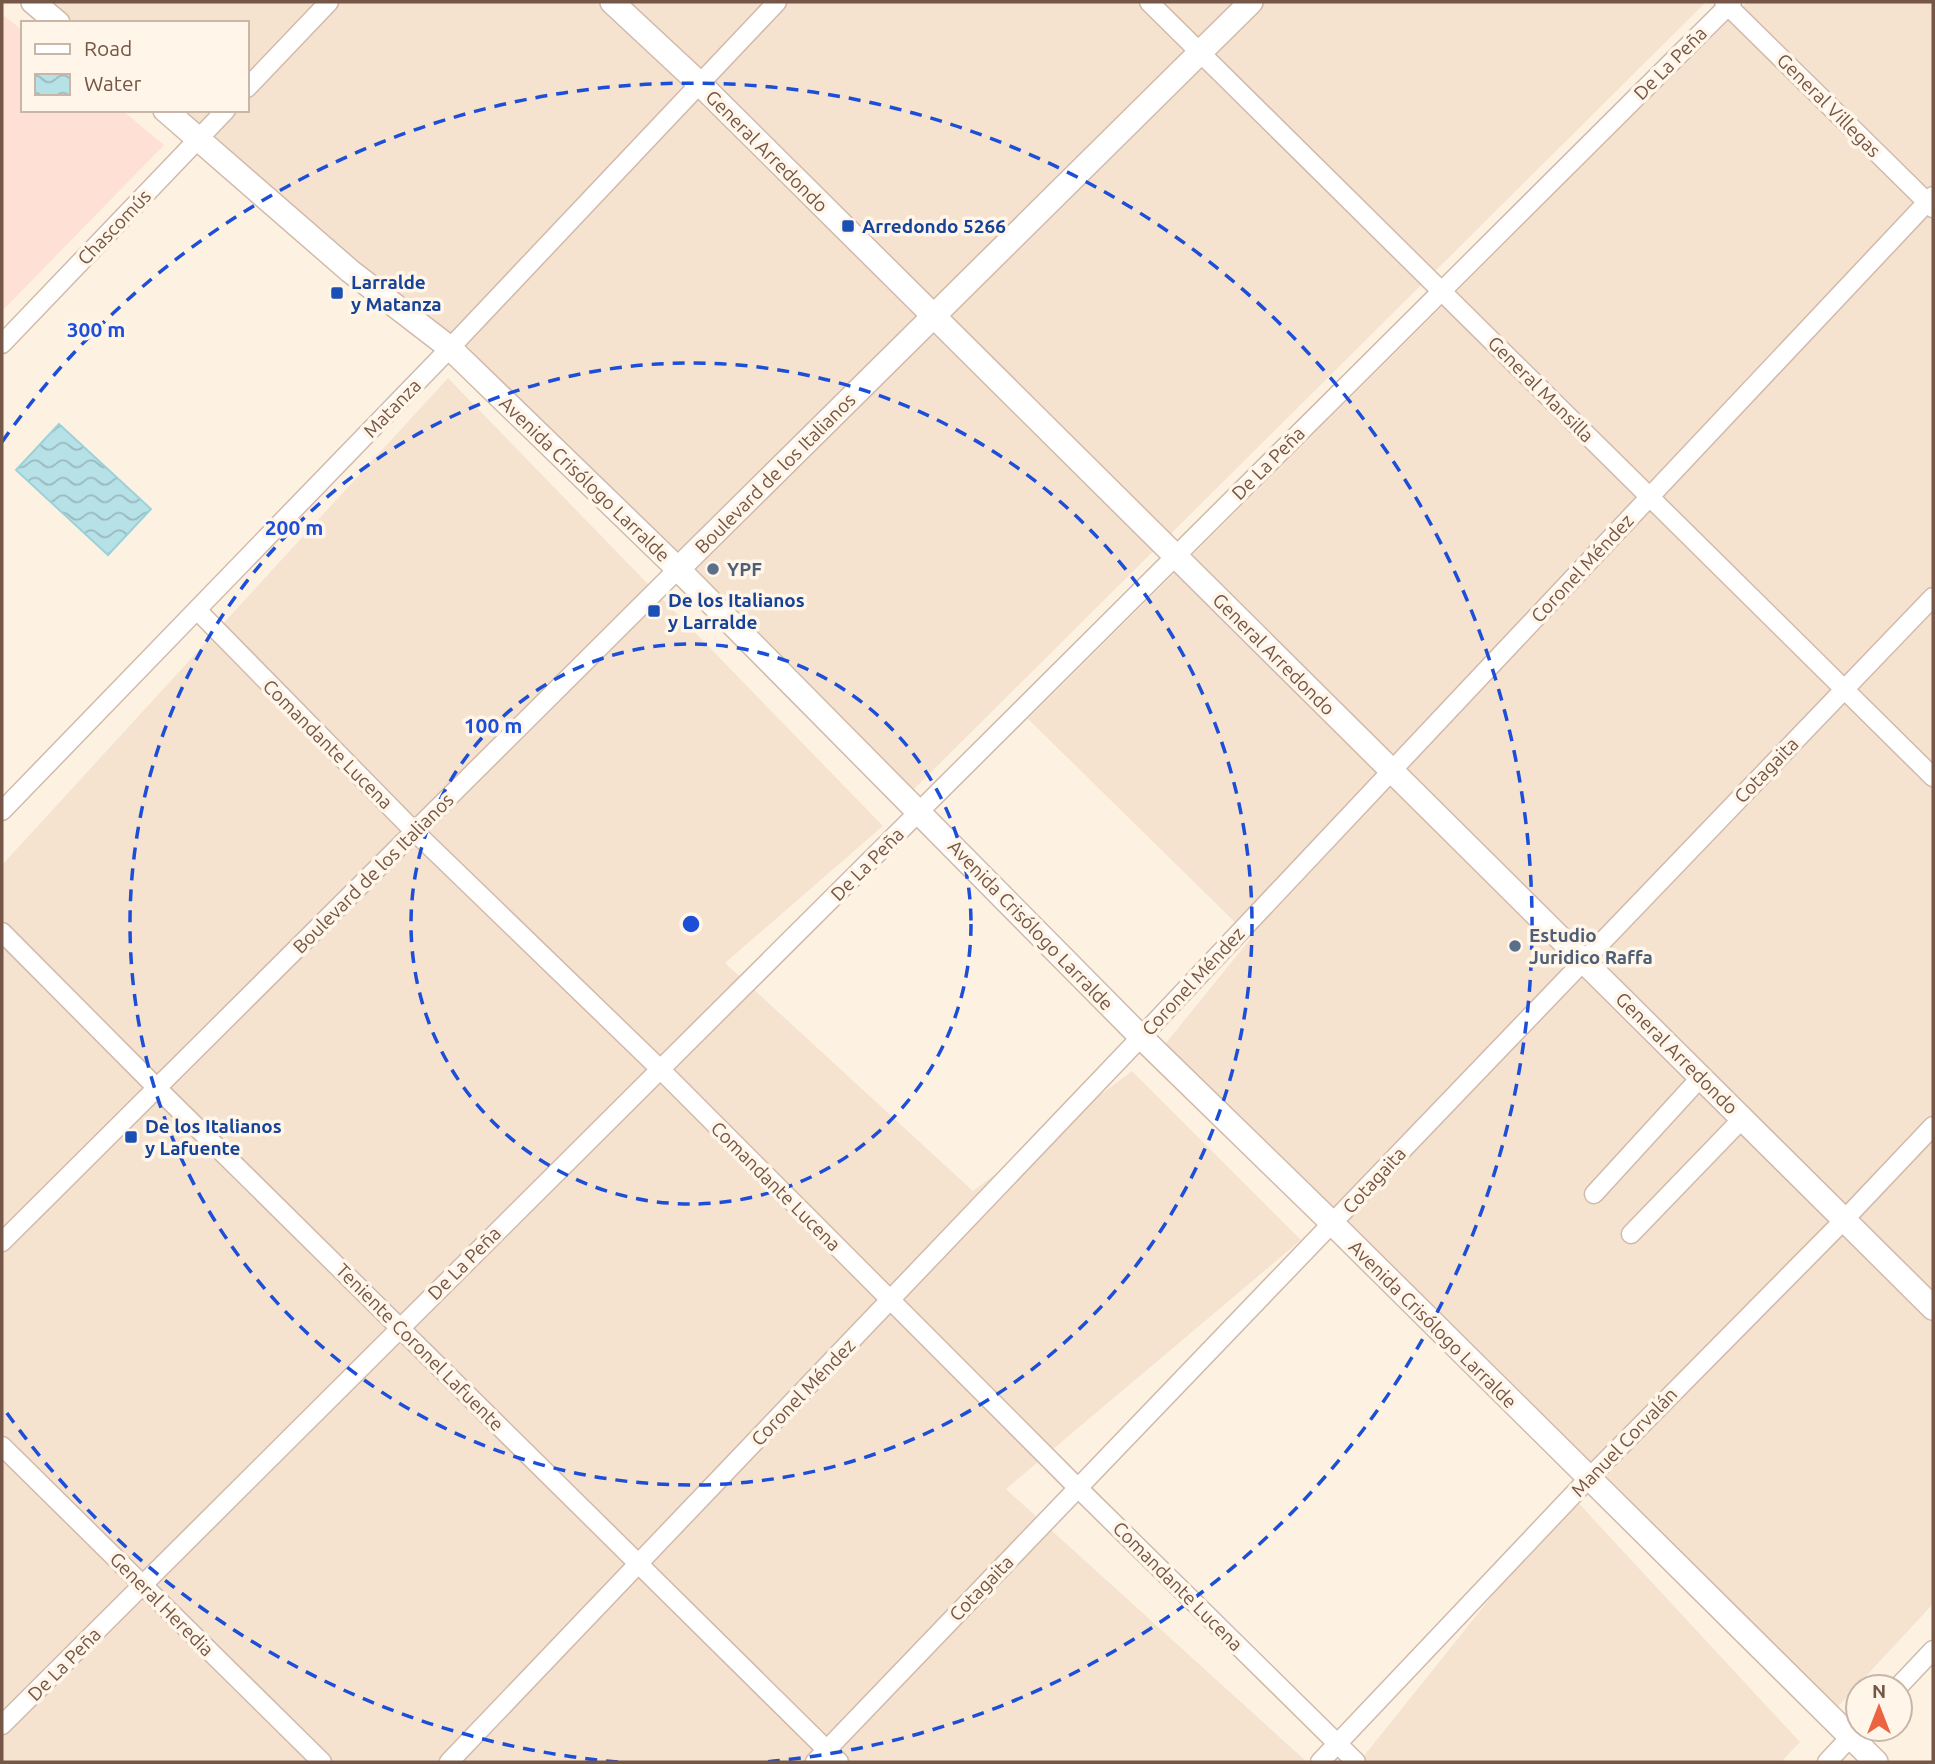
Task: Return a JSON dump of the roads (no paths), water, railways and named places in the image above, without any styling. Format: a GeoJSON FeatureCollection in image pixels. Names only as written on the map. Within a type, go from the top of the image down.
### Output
{"type":"FeatureCollection","features":[{"type":"Feature","properties":{"kind":"street"},"geometry":{"type":"LineString","coordinates":[[33,2],[56,21]]}},
{"type":"Feature","properties":{"kind":"street"},"geometry":{"type":"LineString","coordinates":[[248,87],[329,2]]}},
{"type":"Feature","properties":{"kind":"street","name":"General Arredondo"},"geometry":{"type":"LineString","coordinates":[[612,2],[700,84],[1933,1308]]}},
{"type":"Feature","properties":{"kind":"street","name":"Matanza"},"geometry":{"type":"LineString","coordinates":[[2,811],[450,348],[777,2]]}},
{"type":"Feature","properties":{"kind":"street","name":"General Mansilla"},"geometry":{"type":"LineString","coordinates":[[1149,2],[1933,777]]}},
{"type":"Feature","properties":{"kind":"street","name":"Boulevard de los Italianos"},"geometry":{"type":"LineString","coordinates":[[2,1242],[1251,2]]}},
{"type":"Feature","properties":{"kind":"street","name":"General Villegas"},"geometry":{"type":"LineString","coordinates":[[1728,3],[1931,202]]}},
{"type":"Feature","properties":{"kind":"street","name":"De La Peña"},"geometry":{"type":"LineString","coordinates":[[2,1725],[1728,3]]}},
{"type":"Feature","properties":{"kind":"street","name":"Avenida Crisólogo Larralde"},"geometry":{"type":"LineString","coordinates":[[167,112],[350,271],[450,348],[678,569],[1141,1037],[1588,1479],[1844,1723]]}},
{"type":"Feature","properties":{"kind":"street","name":"Chascomús"},"geometry":{"type":"LineString","coordinates":[[2,344],[224,112]]}},
{"type":"Feature","properties":{"kind":"street","name":"Coronel Méndez"},"geometry":{"type":"LineString","coordinates":[[449,1762],[1141,1037],[1931,202]]}},
{"type":"Feature","properties":{"kind":"street","name":"Cotagaita"},"geometry":{"type":"LineString","coordinates":[[827,1758],[1077,1487],[1333,1224],[1583,959],[1933,597]]}},
{"type":"Feature","properties":{"kind":"street","name":"Comandante Lucena"},"geometry":{"type":"LineString","coordinates":[[197,610],[414,831],[660,1069],[890,1301],[1356,1762]]}},
{"type":"Feature","properties":{"kind":"street","name":"Teniente Coronel Lafuente"},"geometry":{"type":"LineString","coordinates":[[2,932],[638,1564],[827,1758]]}},
{"type":"Feature","properties":{"kind":"street"},"geometry":{"type":"LineString","coordinates":[[1594,1194],[1701,1077]]}},
{"type":"Feature","properties":{"kind":"street"},"geometry":{"type":"LineString","coordinates":[[1631,1234],[1743,1118]]}},
{"type":"Feature","properties":{"kind":"street","name":"Manuel Corvalán"},"geometry":{"type":"LineString","coordinates":[[1320,1762],[1588,1479],[1933,1126]]}},
{"type":"Feature","properties":{"kind":"street","name":"General Heredia"},"geometry":{"type":"LineString","coordinates":[[2,1447],[322,1762]]}},
{"type":"Feature","properties":{"kind":"street"},"geometry":{"type":"LineString","coordinates":[[1911,1673],[1933,1650]]}},
{"type":"Feature","properties":{"kind":"street"},"geometry":{"type":"LineString","coordinates":[[1827,1762],[1845,1743]]}},
{"type":"Feature","properties":{"kind":"street","name":"Avenida Crisólogo Larralde"},"geometry":{"type":"LineString","coordinates":[[1862,1743],[1876,1762]]}},
{"type":"Feature","properties":{"kind":"water"},"geometry":{"type":"Polygon","coordinates":[[[59,424],[151,509],[108,555],[16,470],[59,424]]]}},
{"type":"Feature","properties":{"kind":"place","name":"Arredondo 5266"},"geometry":{"type":"Point","coordinates":[848,226]}},
{"type":"Feature","properties":{"kind":"place","name":"Larralde y Matanza"},"geometry":{"type":"Point","coordinates":[337,293]}},
{"type":"Feature","properties":{"kind":"place","name":"YPF"},"geometry":{"type":"Point","coordinates":[713,569]}},
{"type":"Feature","properties":{"kind":"place","name":"De los Italianos y Larralde"},"geometry":{"type":"Point","coordinates":[654,611]}},
{"type":"Feature","properties":{"kind":"place","name":"Estudio Juridico Raffa"},"geometry":{"type":"Point","coordinates":[1515,946]}},
{"type":"Feature","properties":{"kind":"place","name":"De los Italianos y Lafuente"},"geometry":{"type":"Point","coordinates":[131,1137]}}]}
